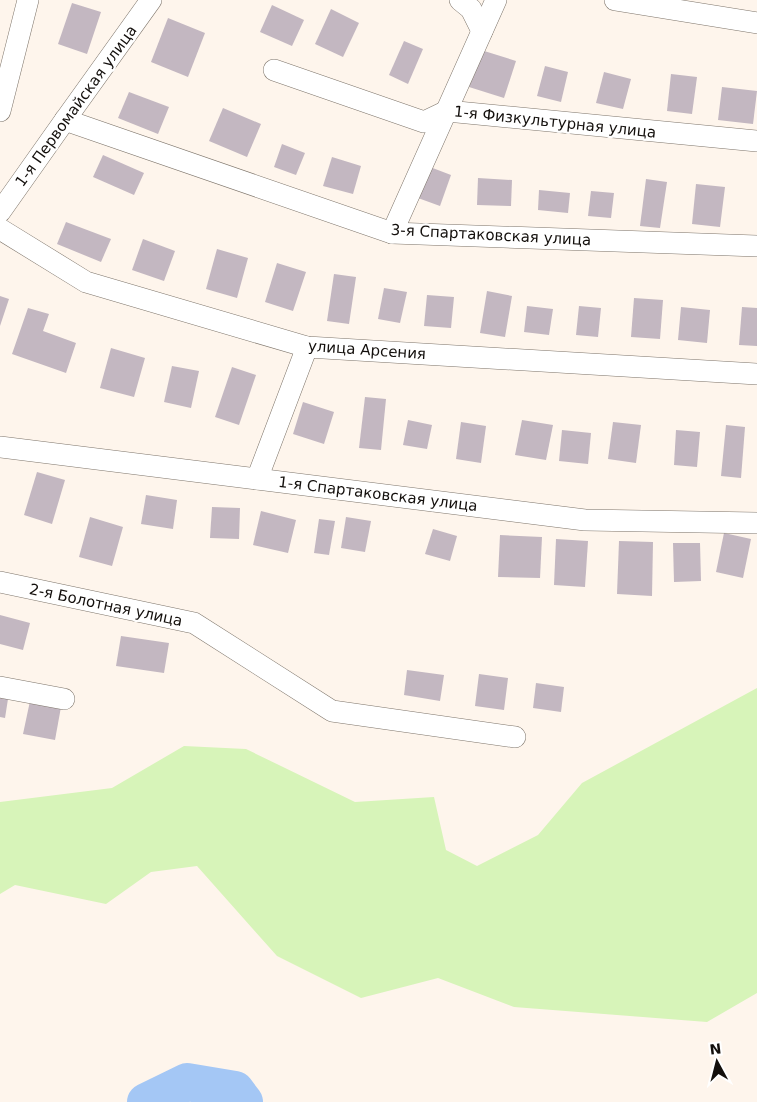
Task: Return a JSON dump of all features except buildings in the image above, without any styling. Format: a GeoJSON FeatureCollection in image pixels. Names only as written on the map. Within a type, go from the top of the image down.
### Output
{"type":"FeatureCollection","features":[{"type":"Feature","properties":{"kind":"street"},"geometry":{"type":"LineString","coordinates":[[0,111],[28,0]]}},
{"type":"Feature","properties":{"kind":"street","name":"1-я Первомайская улица"},"geometry":{"type":"LineString","coordinates":[[0,212],[151,0]]}},
{"type":"Feature","properties":{"kind":"street"},"geometry":{"type":"LineString","coordinates":[[460,0],[471,10],[482,31]]}},
{"type":"Feature","properties":{"kind":"street"},"geometry":{"type":"LineString","coordinates":[[392,233],[496,0]]}},
{"type":"Feature","properties":{"kind":"street"},"geometry":{"type":"LineString","coordinates":[[615,0],[757,24]]}},
{"type":"Feature","properties":{"kind":"street","name":"1-я Физкультурная улица"},"geometry":{"type":"LineString","coordinates":[[274,70],[424,122],[447,111],[757,141]]}},
{"type":"Feature","properties":{"kind":"street","name":"3-я Спартаковская улица"},"geometry":{"type":"LineString","coordinates":[[64,120],[392,233],[757,246]]}},
{"type":"Feature","properties":{"kind":"street","name":"улица Арсения"},"geometry":{"type":"LineString","coordinates":[[0,229],[86,282],[307,347],[757,374]]}},
{"type":"Feature","properties":{"kind":"street"},"geometry":{"type":"LineString","coordinates":[[257,479],[307,347]]}},
{"type":"Feature","properties":{"kind":"street","name":"1-я Спартаковская улица"},"geometry":{"type":"LineString","coordinates":[[0,447],[584,520],[757,523]]}},
{"type":"Feature","properties":{"kind":"street","name":"2-я Болотная улица"},"geometry":{"type":"LineString","coordinates":[[0,582],[194,623],[332,711],[515,737]]}},
{"type":"Feature","properties":{"kind":"street"},"geometry":{"type":"LineString","coordinates":[[0,687],[64,699]]}},
{"type":"Feature","properties":{"kind":"green space"},"geometry":{"type":"Polygon","coordinates":[[[757,688],[757,993],[707,1022],[514,1007],[438,978],[361,998],[277,956],[197,866],[151,872],[106,904],[15,885],[0,894],[0,802],[112,788],[184,746],[246,749],[355,802],[434,797],[446,850],[477,866],[538,835],[582,783],[757,688]]]}},
{"type":"Feature","properties":{"kind":"waterway"},"geometry":{"type":"LineString","coordinates":[[146,1102],[187,1082],[235,1090],[244,1102]]}}]}
